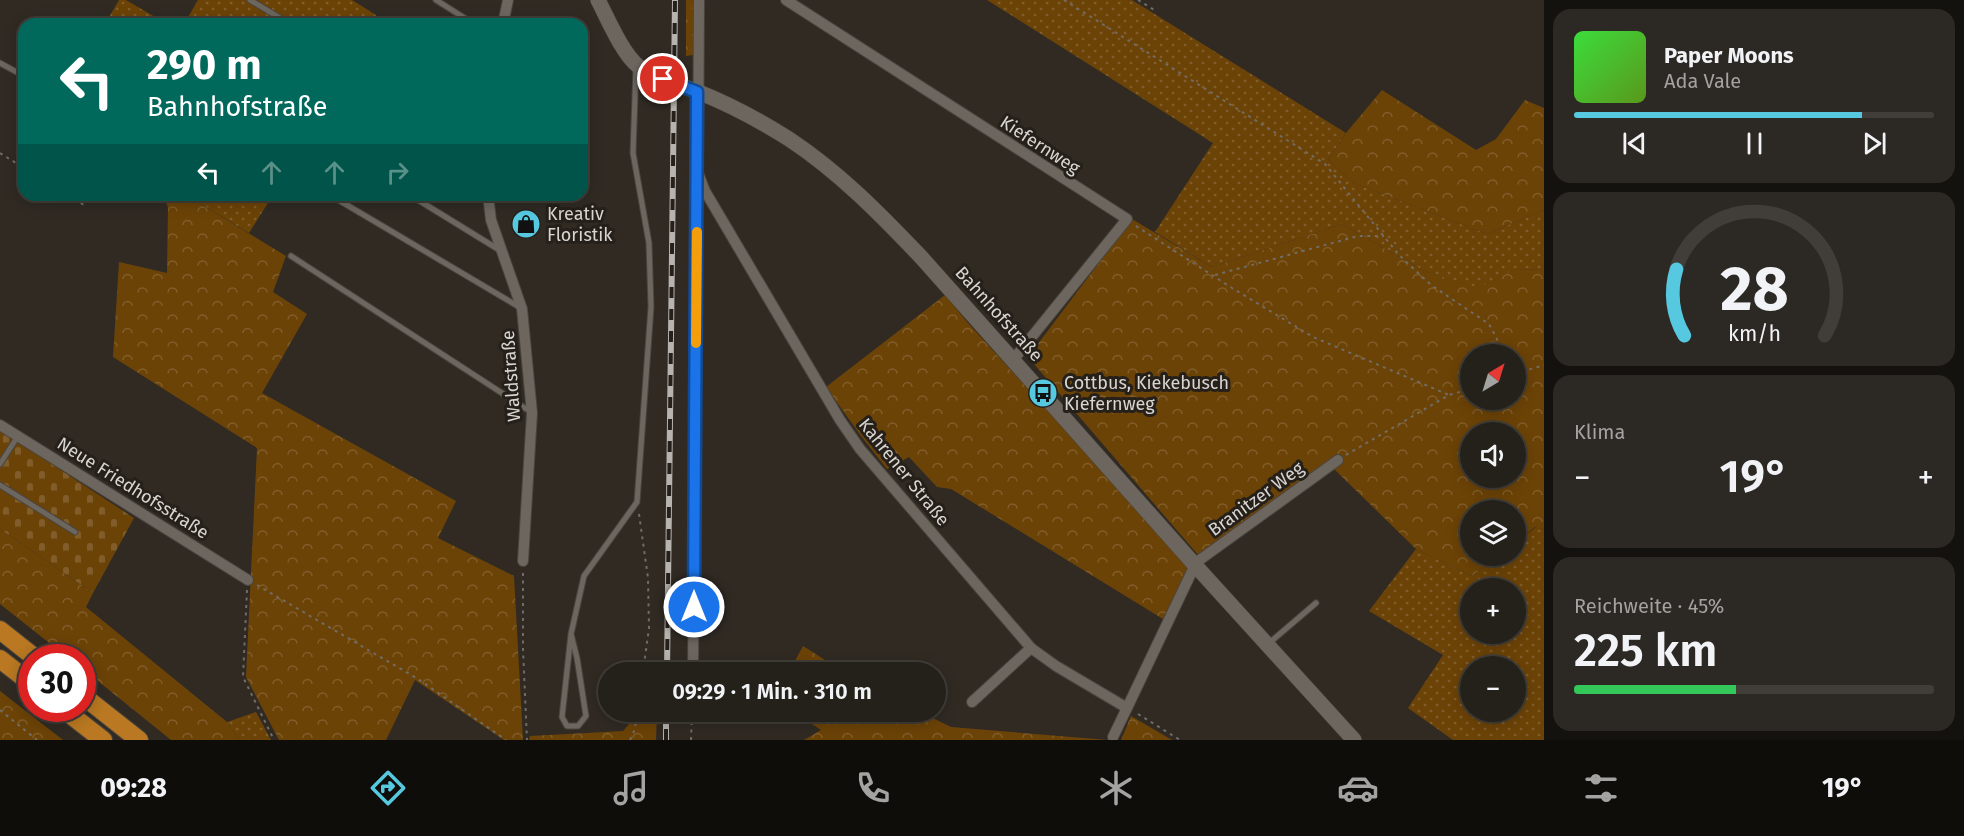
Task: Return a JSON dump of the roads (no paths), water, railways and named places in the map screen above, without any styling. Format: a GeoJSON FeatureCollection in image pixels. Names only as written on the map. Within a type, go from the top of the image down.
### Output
{"type":"FeatureCollection","features":[{"type":"Feature","properties":{"kind":"highway"},"geometry":{"type":"LineString","coordinates":[[0,630],[18,644]]}},
{"type":"Feature","properties":{"kind":"highway"},"geometry":{"type":"LineString","coordinates":[[0,659],[18,673]]}},
{"type":"Feature","properties":{"kind":"highway"},"geometry":{"type":"LineString","coordinates":[[96,706],[139,740]]}},
{"type":"Feature","properties":{"kind":"highway"},"geometry":{"type":"LineString","coordinates":[[80,722],[103,740]]}},
{"type":"Feature","properties":{"kind":"main road","name":"Bahnhofstraße"},"geometry":{"type":"LineString","coordinates":[[598,0],[636,65],[651,75],[753,117],[836,173],[881,215],[921,256],[1194,565],[1354,740]]}},
{"type":"Feature","properties":{"kind":"street","name":"Kahrener Straße"},"geometry":{"type":"LineString","coordinates":[[693,662],[699,0]]}},
{"type":"Feature","properties":{"kind":"street","name":"Kiefernweg"},"geometry":{"type":"LineString","coordinates":[[786,0],[1126,219],[1013,360]]}},
{"type":"Feature","properties":{"kind":"street"},"geometry":{"type":"LineString","coordinates":[[504,18],[505,2]]}},
{"type":"Feature","properties":{"kind":"street","name":"Kahrener Straße"},"geometry":{"type":"LineString","coordinates":[[698,173],[711,201],[840,420],[860,449],[1031,648],[1056,666],[1127,708]]}},
{"type":"Feature","properties":{"kind":"street","name":"Waldstraße"},"geometry":{"type":"LineString","coordinates":[[489,201],[491,220],[522,309],[532,412],[523,561]]}},
{"type":"Feature","properties":{"kind":"street","name":"Neue Friedhofsstraße"},"geometry":{"type":"LineString","coordinates":[[0,425],[248,580]]}},
{"type":"Feature","properties":{"kind":"street","name":"Branitzer Weg"},"geometry":{"type":"LineString","coordinates":[[1194,565],[1338,459]]}},
{"type":"Feature","properties":{"kind":"street"},"geometry":{"type":"LineString","coordinates":[[1113,737],[1194,565]]}},
{"type":"Feature","properties":{"kind":"street"},"geometry":{"type":"LineString","coordinates":[[972,702],[1031,648]]}},
{"type":"Feature","properties":{"kind":"lane"},"geometry":{"type":"LineString","coordinates":[[250,0],[280,18]]}},
{"type":"Feature","properties":{"kind":"lane"},"geometry":{"type":"LineString","coordinates":[[436,0],[464,18]]}},
{"type":"Feature","properties":{"kind":"lane"},"geometry":{"type":"LineString","coordinates":[[0,63],[18,73]]}},
{"type":"Feature","properties":{"kind":"lane"},"geometry":{"type":"LineString","coordinates":[[571,634],[578,658],[586,716],[578,726],[567,726],[562,717],[571,634],[584,576],[637,502],[651,307],[650,243],[633,153],[636,65]]}},
{"type":"Feature","properties":{"kind":"lane"},"geometry":{"type":"LineString","coordinates":[[340,201],[522,309]]}},
{"type":"Feature","properties":{"kind":"lane"},"geometry":{"type":"LineString","coordinates":[[420,201],[502,252]]}},
{"type":"Feature","properties":{"kind":"lane"},"geometry":{"type":"LineString","coordinates":[[291,256],[532,412]]}},
{"type":"Feature","properties":{"kind":"lane"},"geometry":{"type":"LineString","coordinates":[[0,464],[18,436]]}},
{"type":"Feature","properties":{"kind":"lane"},"geometry":{"type":"LineString","coordinates":[[0,485],[75,532]]}},
{"type":"Feature","properties":{"kind":"lane"},"geometry":{"type":"LineString","coordinates":[[1267,645],[1316,603]]}},
{"type":"Feature","properties":{"kind":"railway"},"geometry":{"type":"LineString","coordinates":[[667,662],[675,0]]}},
{"type":"Feature","properties":{"kind":"railway"},"geometry":{"type":"LineString","coordinates":[[666,722],[666,740]]}},
{"type":"Feature","properties":{"kind":"place","name":"Kreativ Floristik"},"geometry":{"type":"Point","coordinates":[526,224]}},
{"type":"Feature","properties":{"kind":"place","name":"Cottbus, Kiekebusch Kiefernweg"},"geometry":{"type":"Point","coordinates":[1043,393]}}]}
